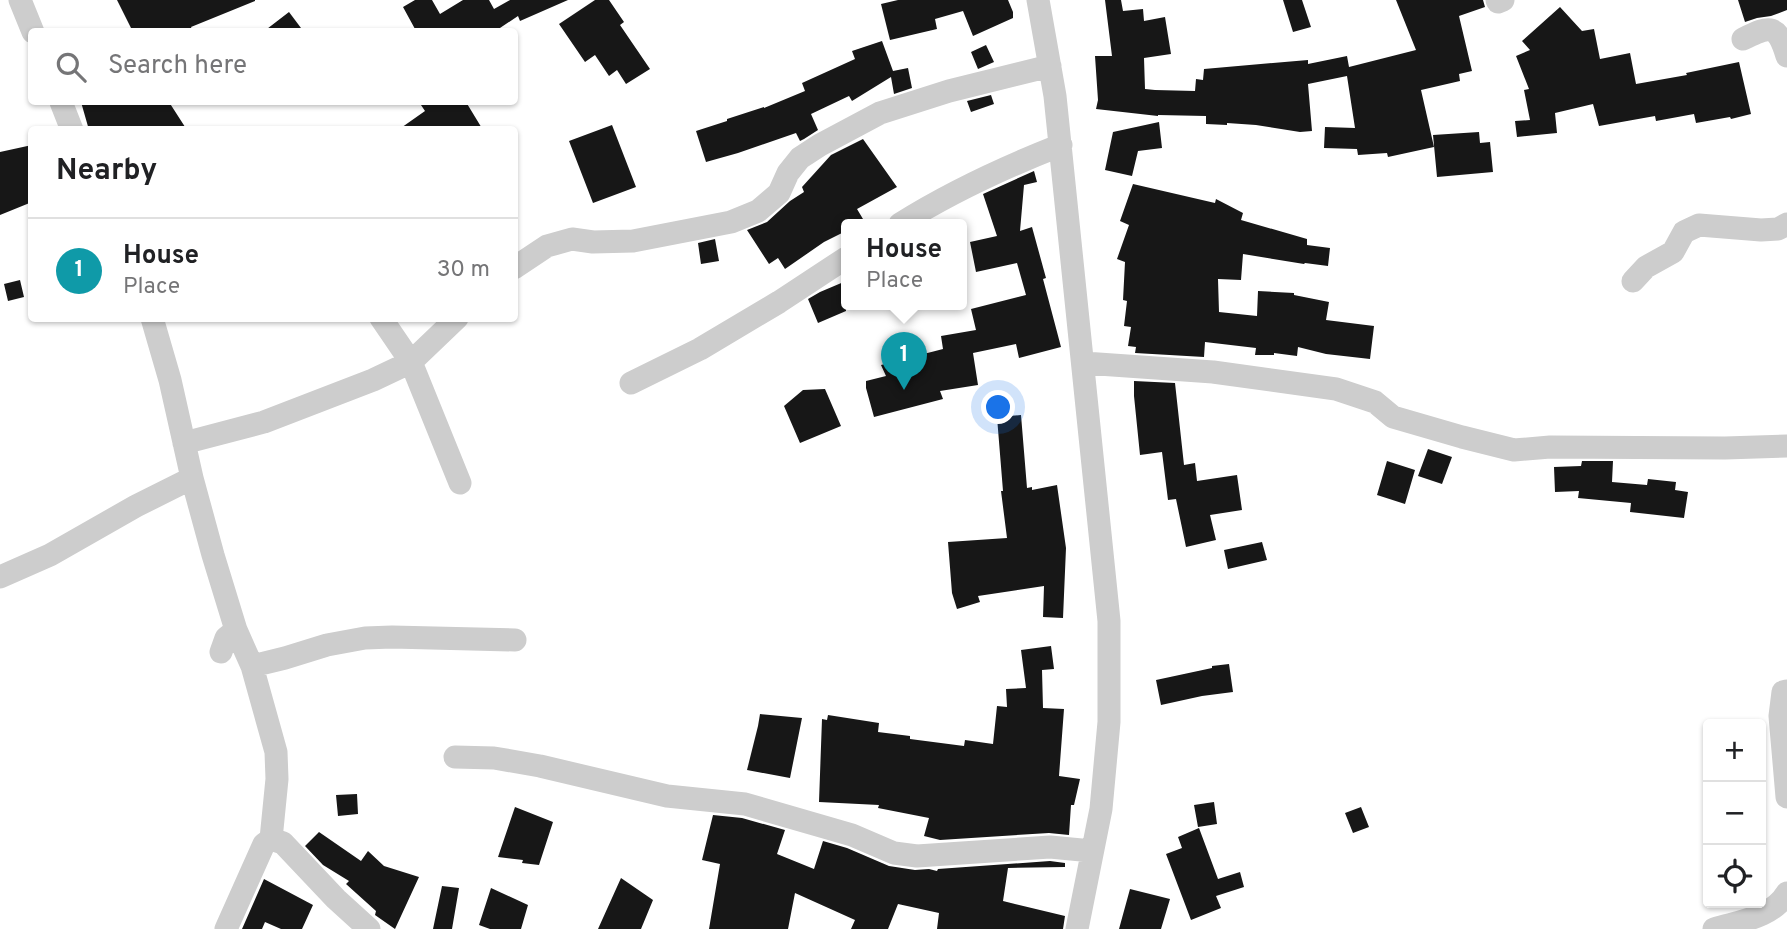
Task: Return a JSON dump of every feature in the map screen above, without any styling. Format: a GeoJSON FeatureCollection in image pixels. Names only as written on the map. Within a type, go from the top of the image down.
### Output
{"type":"FeatureCollection","features":[{"type":"Feature","properties":{"kind":"street"},"geometry":{"type":"LineString","coordinates":[[20,0],[31,28]]}},
{"type":"Feature","properties":{"kind":"street"},"geometry":{"type":"LineString","coordinates":[[1038,0],[1061,145],[1109,621],[1110,722],[1101,808],[1077,929]]}},
{"type":"Feature","properties":{"kind":"street"},"geometry":{"type":"LineString","coordinates":[[1497,0],[1503,0]]}},
{"type":"Feature","properties":{"kind":"street"},"geometry":{"type":"LineString","coordinates":[[1743,39],[1761,30],[1771,29],[1779,34],[1787,56]]}},
{"type":"Feature","properties":{"kind":"street"},"geometry":{"type":"LineString","coordinates":[[518,265],[547,246],[572,239],[593,242],[633,241],[731,222],[758,211],[779,192],[788,173],[800,158],[880,113],[950,91],[1050,66]]}},
{"type":"Feature","properties":{"kind":"street"},"geometry":{"type":"LineString","coordinates":[[62,105],[70,126]]}},
{"type":"Feature","properties":{"kind":"street"},"geometry":{"type":"LineString","coordinates":[[908,219],[931,204],[1013,164],[1061,145]]}},
{"type":"Feature","properties":{"kind":"street"},"geometry":{"type":"LineString","coordinates":[[1633,281],[1646,267],[1673,252],[1684,232],[1699,225],[1761,230],[1778,229],[1787,224]]}},
{"type":"Feature","properties":{"kind":"street"},"geometry":{"type":"LineString","coordinates":[[631,383],[700,349],[841,261]]}},
{"type":"Feature","properties":{"kind":"street"},"geometry":{"type":"LineString","coordinates":[[153,322],[213,555],[236,630],[252,666],[276,752],[277,779],[271,839],[264,844],[226,929]]}},
{"type":"Feature","properties":{"kind":"street"},"geometry":{"type":"LineString","coordinates":[[384,322],[411,362],[460,483]]}},
{"type":"Feature","properties":{"kind":"street"},"geometry":{"type":"LineString","coordinates":[[184,443],[264,422],[373,380],[411,362],[453,322]]}},
{"type":"Feature","properties":{"kind":"street"},"geometry":{"type":"LineString","coordinates":[[1084,363],[1213,372],[1336,389],[1375,402],[1393,417],[1514,450],[1550,447],[1787,446]]}},
{"type":"Feature","properties":{"kind":"street"},"geometry":{"type":"LineString","coordinates":[[0,578],[50,555],[192,478]]}},
{"type":"Feature","properties":{"kind":"street"},"geometry":{"type":"LineString","coordinates":[[221,652],[226,638],[236,630]]}},
{"type":"Feature","properties":{"kind":"street"},"geometry":{"type":"LineString","coordinates":[[252,666],[327,645],[365,638],[392,636],[515,640]]}},
{"type":"Feature","properties":{"kind":"street"},"geometry":{"type":"LineString","coordinates":[[1787,691],[1783,692],[1780,716],[1787,797]]}},
{"type":"Feature","properties":{"kind":"street"},"geometry":{"type":"LineString","coordinates":[[455,757],[494,758],[667,796],[744,804],[852,835],[894,853],[917,856],[1050,847],[1092,851]]}},
{"type":"Feature","properties":{"kind":"street"},"geometry":{"type":"LineString","coordinates":[[271,839],[282,843],[369,929]]}},
{"type":"Feature","properties":{"kind":"street"},"geometry":{"type":"LineString","coordinates":[[1714,929],[1766,914],[1781,903],[1787,893]]}},
{"type":"Feature","properties":{"kind":"building"},"geometry":{"type":"Polygon","coordinates":[[[117,0],[255,0],[191,28],[131,28],[117,0]]]}},
{"type":"Feature","properties":{"kind":"building"},"geometry":{"type":"Polygon","coordinates":[[[415,0],[432,0],[440,14],[463,0],[489,0],[494,9],[510,0],[568,0],[520,21],[518,16],[500,28],[414,28],[403,7],[415,0]]]}},
{"type":"Feature","properties":{"kind":"building"},"geometry":{"type":"Polygon","coordinates":[[[595,0],[609,0],[624,22],[620,25],[650,69],[626,84],[617,70],[609,76],[595,55],[585,62],[559,24],[595,0]]]}},
{"type":"Feature","properties":{"kind":"building"},"geometry":{"type":"Polygon","coordinates":[[[898,0],[1008,0],[1013,18],[973,36],[963,11],[935,19],[937,29],[890,40],[881,4],[898,0]]]}},
{"type":"Feature","properties":{"kind":"building"},"geometry":{"type":"Polygon","coordinates":[[[1105,0],[1121,0],[1123,11],[1143,9],[1144,21],[1165,17],[1171,54],[1144,58],[1145,89],[1195,91],[1196,79],[1203,80],[1204,69],[1308,60],[1308,64],[1347,56],[1349,67],[1416,50],[1396,0],[1483,0],[1485,7],[1459,16],[1472,71],[1459,74],[1460,81],[1421,90],[1434,147],[1388,157],[1387,153],[1358,155],[1357,149],[1324,148],[1325,127],[1355,128],[1347,76],[1308,84],[1312,131],[1300,132],[1227,123],[1206,124],[1206,116],[1158,116],[1096,109],[1098,100],[1095,56],[1112,56],[1105,0]]]}},
{"type":"Feature","properties":{"kind":"building"},"geometry":{"type":"Polygon","coordinates":[[[1283,0],[1302,0],[1311,27],[1293,32],[1283,0]]]}},
{"type":"Feature","properties":{"kind":"building"},"geometry":{"type":"Polygon","coordinates":[[[1738,0],[1787,0],[1787,10],[1745,22],[1738,0]]]}},
{"type":"Feature","properties":{"kind":"building"},"geometry":{"type":"Polygon","coordinates":[[[1560,7],[1582,31],[1594,29],[1600,59],[1630,53],[1636,84],[1739,62],[1751,114],[1696,123],[1694,114],[1656,121],[1655,116],[1599,126],[1593,104],[1555,113],[1557,133],[1517,137],[1515,121],[1530,120],[1524,90],[1529,89],[1516,56],[1530,50],[1522,41],[1560,7]]]}},
{"type":"Feature","properties":{"kind":"building"},"geometry":{"type":"Polygon","coordinates":[[[289,12],[301,28],[268,28],[289,12]]]}},
{"type":"Feature","properties":{"kind":"building"},"geometry":{"type":"Polygon","coordinates":[[[882,41],[893,71],[908,68],[912,88],[894,94],[891,77],[852,101],[849,96],[811,114],[818,130],[800,141],[796,133],[706,162],[696,131],[805,91],[802,83],[855,59],[852,51],[882,41]]]}},
{"type":"Feature","properties":{"kind":"building"},"geometry":{"type":"Polygon","coordinates":[[[986,45],[994,62],[978,69],[971,52],[986,45]]]}},
{"type":"Feature","properties":{"kind":"building"},"geometry":{"type":"Polygon","coordinates":[[[991,95],[994,104],[971,112],[967,101],[991,95]]]}},
{"type":"Feature","properties":{"kind":"building"},"geometry":{"type":"Polygon","coordinates":[[[82,105],[171,105],[184,126],[88,126],[82,105]]]}},
{"type":"Feature","properties":{"kind":"building"},"geometry":{"type":"Polygon","coordinates":[[[421,105],[468,105],[481,126],[404,126],[425,111],[421,105]]]}},
{"type":"Feature","properties":{"kind":"building"},"geometry":{"type":"Polygon","coordinates":[[[1159,122],[1162,148],[1138,151],[1132,176],[1105,170],[1113,132],[1159,122]]]}},
{"type":"Feature","properties":{"kind":"building"},"geometry":{"type":"Polygon","coordinates":[[[612,125],[636,187],[593,203],[569,141],[612,125]]]}},
{"type":"Feature","properties":{"kind":"building"},"geometry":{"type":"Polygon","coordinates":[[[1479,132],[1480,143],[1490,142],[1493,172],[1437,177],[1433,135],[1479,132]]]}},
{"type":"Feature","properties":{"kind":"building"},"geometry":{"type":"Polygon","coordinates":[[[863,139],[897,187],[857,209],[863,219],[841,219],[841,234],[785,269],[778,258],[769,264],[747,230],[767,222],[804,192],[802,187],[831,155],[863,139]]]}},
{"type":"Feature","properties":{"kind":"building"},"geometry":{"type":"Polygon","coordinates":[[[28,146],[28,204],[0,215],[0,152],[28,146]]]}},
{"type":"Feature","properties":{"kind":"building"},"geometry":{"type":"Polygon","coordinates":[[[1034,171],[1037,182],[1024,185],[1020,231],[1032,227],[1061,347],[1019,358],[1016,344],[973,353],[978,385],[940,391],[943,399],[874,417],[866,381],[886,376],[881,365],[943,349],[941,336],[976,330],[971,309],[1026,295],[1017,263],[976,272],[970,242],[997,236],[983,194],[1034,171]]]}},
{"type":"Feature","properties":{"kind":"building"},"geometry":{"type":"Polygon","coordinates":[[[1133,184],[1215,203],[1216,199],[1243,213],[1241,220],[1307,239],[1307,245],[1330,248],[1328,266],[1243,254],[1241,280],[1218,279],[1219,312],[1257,316],[1258,291],[1294,293],[1329,302],[1326,320],[1374,326],[1370,359],[1326,354],[1298,347],[1297,356],[1274,353],[1255,355],[1256,348],[1205,342],[1204,357],[1135,353],[1136,347],[1128,346],[1131,327],[1124,326],[1127,301],[1123,300],[1125,262],[1117,259],[1129,225],[1120,221],[1133,184]]]}},
{"type":"Feature","properties":{"kind":"building"},"geometry":{"type":"Polygon","coordinates":[[[715,239],[719,261],[701,264],[698,243],[715,239]]]}},
{"type":"Feature","properties":{"kind":"building"},"geometry":{"type":"Polygon","coordinates":[[[20,280],[24,297],[8,301],[4,284],[20,280]]]}},
{"type":"Feature","properties":{"kind":"building"},"geometry":{"type":"Polygon","coordinates":[[[841,283],[841,310],[846,311],[818,323],[808,299],[841,283]]]}},
{"type":"Feature","properties":{"kind":"building"},"geometry":{"type":"Polygon","coordinates":[[[1134,381],[1175,383],[1184,465],[1195,463],[1197,481],[1237,475],[1242,510],[1210,515],[1216,540],[1186,547],[1176,499],[1168,500],[1162,452],[1140,455],[1134,381]]]}},
{"type":"Feature","properties":{"kind":"building"},"geometry":{"type":"Polygon","coordinates":[[[825,389],[841,426],[800,443],[784,406],[803,390],[825,389]]]}},
{"type":"Feature","properties":{"kind":"building"},"geometry":{"type":"Polygon","coordinates":[[[1021,415],[1027,488],[1032,487],[1032,490],[1057,485],[1066,548],[1063,618],[1043,617],[1044,586],[978,596],[980,602],[957,609],[952,593],[948,542],[1007,538],[1001,491],[997,417],[1021,415]]]}},
{"type":"Feature","properties":{"kind":"building"},"geometry":{"type":"Polygon","coordinates":[[[1428,449],[1452,457],[1442,484],[1418,476],[1428,449]]]}},
{"type":"Feature","properties":{"kind":"building"},"geometry":{"type":"Polygon","coordinates":[[[1387,461],[1415,470],[1405,504],[1377,495],[1387,461]]]}},
{"type":"Feature","properties":{"kind":"building"},"geometry":{"type":"Polygon","coordinates":[[[1582,461],[1613,461],[1612,482],[1647,485],[1648,479],[1676,482],[1675,490],[1688,492],[1684,518],[1630,512],[1631,503],[1578,498],[1579,491],[1555,492],[1554,467],[1581,466],[1582,461]]]}},
{"type":"Feature","properties":{"kind":"building"},"geometry":{"type":"Polygon","coordinates":[[[1262,542],[1267,560],[1228,569],[1224,550],[1262,542]]]}},
{"type":"Feature","properties":{"kind":"building"},"geometry":{"type":"Polygon","coordinates":[[[1051,646],[1054,669],[1042,670],[1043,708],[1064,709],[1059,776],[1080,779],[1074,805],[1071,805],[1069,835],[1049,833],[940,840],[924,836],[929,818],[878,808],[879,805],[819,802],[822,719],[827,720],[828,715],[879,723],[878,732],[910,736],[910,739],[964,746],[965,740],[993,744],[997,706],[1007,707],[1006,689],[1026,688],[1021,650],[1051,646]]]}},
{"type":"Feature","properties":{"kind":"building"},"geometry":{"type":"Polygon","coordinates":[[[1229,664],[1233,692],[1161,705],[1156,680],[1229,664]]]}},
{"type":"Feature","properties":{"kind":"building"},"geometry":{"type":"Polygon","coordinates":[[[760,714],[802,718],[790,778],[747,770],[760,714]]]}},
{"type":"Feature","properties":{"kind":"building"},"geometry":{"type":"Polygon","coordinates":[[[357,794],[358,814],[338,816],[336,795],[357,794]]]}},
{"type":"Feature","properties":{"kind":"building"},"geometry":{"type":"Polygon","coordinates":[[[1214,802],[1217,824],[1198,827],[1194,805],[1214,802]]]}},
{"type":"Feature","properties":{"kind":"building"},"geometry":{"type":"Polygon","coordinates":[[[515,807],[553,822],[539,865],[498,857],[515,807]]]}},
{"type":"Feature","properties":{"kind":"building"},"geometry":{"type":"Polygon","coordinates":[[[1361,807],[1369,827],[1353,833],[1345,813],[1361,807]]]}},
{"type":"Feature","properties":{"kind":"building"},"geometry":{"type":"Polygon","coordinates":[[[713,815],[742,818],[785,830],[777,854],[814,869],[823,841],[889,866],[915,870],[937,871],[1050,861],[1065,863],[1065,867],[1008,868],[1003,901],[1065,916],[1063,929],[937,929],[939,913],[898,904],[888,929],[851,929],[855,920],[795,893],[788,929],[709,929],[720,864],[702,860],[713,815]]]}},
{"type":"Feature","properties":{"kind":"building"},"geometry":{"type":"Polygon","coordinates":[[[1199,828],[1218,879],[1240,872],[1244,887],[1216,896],[1221,908],[1191,920],[1166,854],[1182,848],[1178,837],[1199,828]]]}},
{"type":"Feature","properties":{"kind":"building"},"geometry":{"type":"Polygon","coordinates":[[[319,832],[361,861],[368,851],[384,866],[419,877],[395,929],[375,915],[376,911],[346,884],[349,881],[323,865],[305,846],[319,832]]]}},
{"type":"Feature","properties":{"kind":"building"},"geometry":{"type":"Polygon","coordinates":[[[621,878],[653,900],[641,929],[598,929],[621,878]]]}},
{"type":"Feature","properties":{"kind":"building"},"geometry":{"type":"Polygon","coordinates":[[[264,879],[313,905],[302,929],[281,929],[265,922],[262,929],[242,929],[264,879]]]}},
{"type":"Feature","properties":{"kind":"building"},"geometry":{"type":"Polygon","coordinates":[[[442,886],[459,888],[452,929],[433,929],[442,886]]]}},
{"type":"Feature","properties":{"kind":"building"},"geometry":{"type":"Polygon","coordinates":[[[491,888],[528,905],[521,929],[490,929],[479,925],[491,888]]]}},
{"type":"Feature","properties":{"kind":"building"},"geometry":{"type":"Polygon","coordinates":[[[1130,889],[1170,899],[1161,929],[1119,929],[1130,889]]]}},
{"type":"Feature","properties":{"kind":"place","name":"House"},"geometry":{"type":"Point","coordinates":[904,390]}}]}
